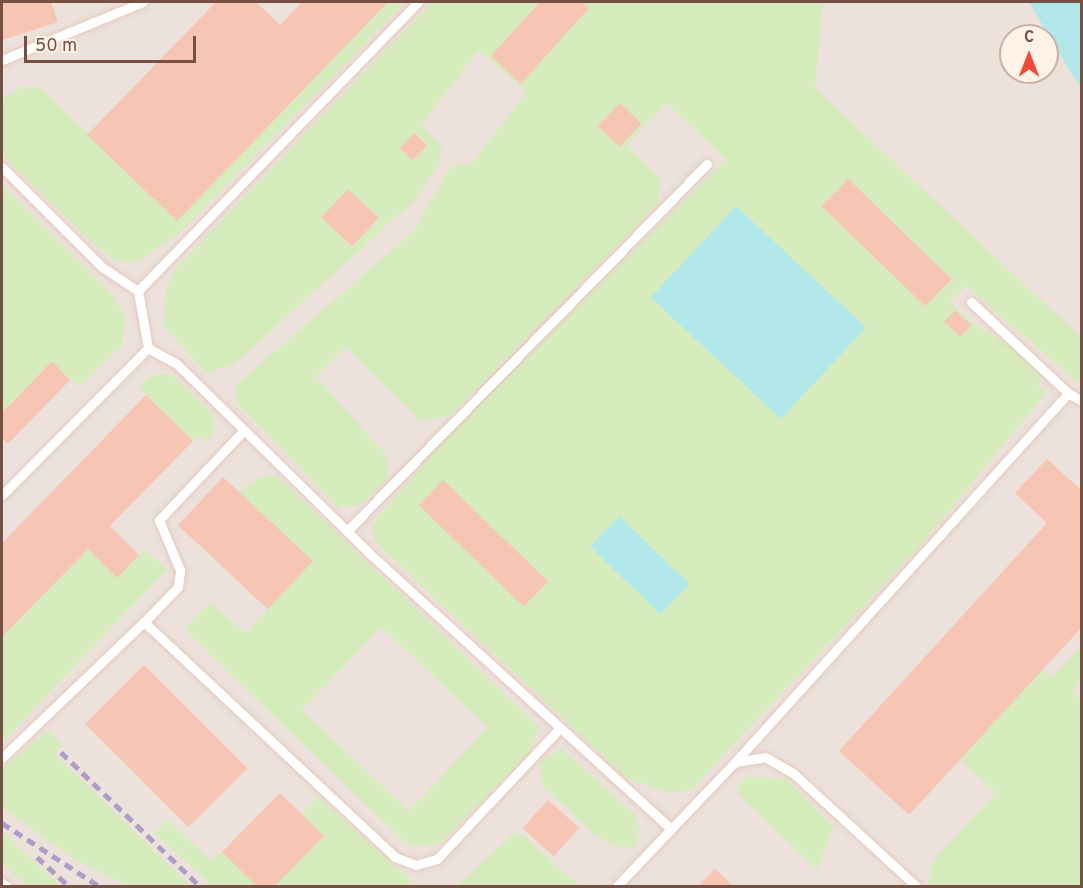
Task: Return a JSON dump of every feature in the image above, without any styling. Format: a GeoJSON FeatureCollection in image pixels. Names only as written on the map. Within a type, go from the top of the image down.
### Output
{"type":"FeatureCollection","features":[{"type":"Feature","properties":{"kind":"lane"},"geometry":{"type":"LineString","coordinates":[[2,60],[143,2]]}},
{"type":"Feature","properties":{"kind":"lane"},"geometry":{"type":"LineString","coordinates":[[138,291],[418,2]]}},
{"type":"Feature","properties":{"kind":"lane"},"geometry":{"type":"LineString","coordinates":[[347,531],[707,164]]}},
{"type":"Feature","properties":{"kind":"lane"},"geometry":{"type":"LineString","coordinates":[[2,167],[102,267],[138,291],[148,348]]}},
{"type":"Feature","properties":{"kind":"lane"},"geometry":{"type":"LineString","coordinates":[[971,302],[1068,393],[1082,401]]}},
{"type":"Feature","properties":{"kind":"lane"},"geometry":{"type":"LineString","coordinates":[[148,348],[177,364],[347,531],[558,730],[671,829]]}},
{"type":"Feature","properties":{"kind":"lane"},"geometry":{"type":"LineString","coordinates":[[2,495],[148,348]]}},
{"type":"Feature","properties":{"kind":"lane"},"geometry":{"type":"LineString","coordinates":[[617,886],[735,762],[1068,393]]}},
{"type":"Feature","properties":{"kind":"lane"},"geometry":{"type":"LineString","coordinates":[[2,758],[178,587],[180,570],[159,520],[244,430]]}},
{"type":"Feature","properties":{"kind":"lane"},"geometry":{"type":"LineString","coordinates":[[144,622],[395,856],[416,865],[437,859],[558,730]]}},
{"type":"Feature","properties":{"kind":"lane"},"geometry":{"type":"LineString","coordinates":[[735,762],[777,760],[916,886]]}},
{"type":"Feature","properties":{"kind":"lane"},"geometry":{"type":"LineString","coordinates":[[2,883],[6,886]]}},
{"type":"Feature","properties":{"kind":"shaded area"},"geometry":{"type":"Polygon","coordinates":[[[2,2],[1081,2],[1081,886],[2,886],[2,2]]]}},
{"type":"Feature","properties":{"kind":"green space"},"geometry":{"type":"Polygon","coordinates":[[[388,2],[406,2],[178,234],[136,263],[115,260],[103,252],[2,156],[2,99],[22,87],[40,87],[177,221],[388,2]]]}},
{"type":"Feature","properties":{"kind":"green space"},"geometry":{"type":"Polygon","coordinates":[[[432,2],[540,2],[491,56],[521,83],[589,8],[582,2],[823,2],[815,88],[1081,337],[1081,385],[966,286],[950,302],[975,325],[1018,349],[1044,375],[1037,384],[1047,392],[919,547],[691,790],[669,793],[625,777],[376,543],[371,526],[444,439],[726,159],[667,103],[627,145],[659,178],[659,203],[450,416],[421,421],[346,347],[316,377],[387,456],[387,479],[361,505],[338,507],[238,404],[235,386],[414,231],[449,169],[462,162],[469,167],[527,92],[479,50],[421,125],[442,146],[440,162],[415,200],[233,365],[206,373],[163,325],[167,285],[178,266],[432,2]],[[620,103],[598,126],[619,147],[642,124],[620,103]],[[415,133],[400,148],[413,161],[427,146],[415,133]],[[848,179],[821,206],[925,307],[951,280],[848,179]],[[348,189],[321,217],[352,247],[379,218],[348,189]],[[443,481],[419,505],[523,606],[547,581],[443,481]]]}},
{"type":"Feature","properties":{"kind":"green space"},"geometry":{"type":"Polygon","coordinates":[[[2,184],[110,292],[126,318],[121,346],[80,387],[51,362],[2,413],[2,184]]]}},
{"type":"Feature","properties":{"kind":"green space"},"geometry":{"type":"Polygon","coordinates":[[[171,374],[211,412],[215,430],[206,443],[199,436],[193,441],[139,387],[152,375],[171,374]]]}},
{"type":"Feature","properties":{"kind":"green space"},"geometry":{"type":"Polygon","coordinates":[[[265,475],[278,476],[539,727],[531,751],[439,845],[409,846],[184,629],[210,602],[245,633],[313,561],[239,492],[265,475]],[[381,627],[302,710],[409,811],[488,727],[381,627]]]}},
{"type":"Feature","properties":{"kind":"green space"},"geometry":{"type":"Polygon","coordinates":[[[88,549],[117,578],[145,549],[167,569],[2,743],[2,637],[88,549]]]}},
{"type":"Feature","properties":{"kind":"green space"},"geometry":{"type":"Polygon","coordinates":[[[1081,646],[1081,680],[1072,692],[1082,700],[1081,886],[928,886],[932,862],[996,793],[960,759],[1042,670],[1052,678],[1081,646]]]}},
{"type":"Feature","properties":{"kind":"green space"},"geometry":{"type":"Polygon","coordinates":[[[48,730],[63,745],[55,754],[191,886],[128,886],[74,859],[2,807],[2,769],[48,730]]]}},
{"type":"Feature","properties":{"kind":"green space"},"geometry":{"type":"Polygon","coordinates":[[[562,749],[634,814],[640,831],[635,847],[616,847],[595,835],[542,785],[540,762],[562,749]]]}},
{"type":"Feature","properties":{"kind":"green space"},"geometry":{"type":"Polygon","coordinates":[[[747,776],[786,779],[833,826],[817,870],[739,794],[737,785],[747,776]]]}},
{"type":"Feature","properties":{"kind":"green space"},"geometry":{"type":"Polygon","coordinates":[[[318,796],[419,886],[275,886],[324,836],[302,814],[318,796]]]}},
{"type":"Feature","properties":{"kind":"green space"},"geometry":{"type":"Polygon","coordinates":[[[168,819],[211,861],[222,852],[257,886],[213,886],[154,833],[168,819]]]}},
{"type":"Feature","properties":{"kind":"green space"},"geometry":{"type":"Polygon","coordinates":[[[2,831],[60,886],[28,886],[2,862],[2,831]]]}},
{"type":"Feature","properties":{"kind":"green space"},"geometry":{"type":"Polygon","coordinates":[[[514,833],[523,835],[579,886],[457,886],[514,833]]]}},
{"type":"Feature","properties":{"kind":"water"},"geometry":{"type":"Polygon","coordinates":[[[1029,2],[1081,2],[1081,86],[1059,53],[1059,24],[1042,24],[1029,2]]]}},
{"type":"Feature","properties":{"kind":"water"},"geometry":{"type":"Polygon","coordinates":[[[736,206],[866,327],[781,419],[651,297],[736,206]]]}},
{"type":"Feature","properties":{"kind":"water"},"geometry":{"type":"Polygon","coordinates":[[[619,516],[689,584],[660,614],[590,546],[619,516]]]}},
{"type":"Feature","properties":{"kind":"building"},"geometry":{"type":"Polygon","coordinates":[[[2,2],[51,2],[58,22],[2,40],[2,2]]]}},
{"type":"Feature","properties":{"kind":"building"},"geometry":{"type":"Polygon","coordinates":[[[216,2],[256,2],[280,25],[302,2],[388,2],[177,221],[87,135],[216,2]]]}},
{"type":"Feature","properties":{"kind":"building"},"geometry":{"type":"Polygon","coordinates":[[[540,2],[582,2],[589,8],[521,84],[491,56],[540,2]]]}},
{"type":"Feature","properties":{"kind":"building"},"geometry":{"type":"Polygon","coordinates":[[[620,103],[642,124],[619,147],[598,126],[620,103]]]}},
{"type":"Feature","properties":{"kind":"building"},"geometry":{"type":"Polygon","coordinates":[[[415,133],[427,146],[412,160],[400,147],[415,133]]]}},
{"type":"Feature","properties":{"kind":"building"},"geometry":{"type":"Polygon","coordinates":[[[848,179],[952,279],[925,306],[822,206],[848,179]]]}},
{"type":"Feature","properties":{"kind":"building"},"geometry":{"type":"Polygon","coordinates":[[[348,189],[379,218],[352,246],[321,218],[348,189]]]}},
{"type":"Feature","properties":{"kind":"building"},"geometry":{"type":"Polygon","coordinates":[[[955,310],[971,325],[960,337],[944,322],[955,310]]]}},
{"type":"Feature","properties":{"kind":"building"},"geometry":{"type":"Polygon","coordinates":[[[52,361],[70,380],[8,444],[2,438],[2,413],[52,361]]]}},
{"type":"Feature","properties":{"kind":"building"},"geometry":{"type":"Polygon","coordinates":[[[146,395],[193,441],[110,526],[139,555],[117,578],[88,549],[2,637],[2,543],[146,395]]]}},
{"type":"Feature","properties":{"kind":"building"},"geometry":{"type":"Polygon","coordinates":[[[1047,459],[1082,491],[1082,627],[909,815],[839,751],[1047,523],[1015,493],[1047,459]]]}},
{"type":"Feature","properties":{"kind":"building"},"geometry":{"type":"Polygon","coordinates":[[[223,477],[313,561],[268,609],[178,525],[223,477]]]}},
{"type":"Feature","properties":{"kind":"building"},"geometry":{"type":"Polygon","coordinates":[[[443,480],[548,581],[524,607],[419,505],[443,480]]]}},
{"type":"Feature","properties":{"kind":"building"},"geometry":{"type":"Polygon","coordinates":[[[144,665],[247,768],[189,827],[85,724],[144,665]]]}},
{"type":"Feature","properties":{"kind":"building"},"geometry":{"type":"Polygon","coordinates":[[[280,793],[324,836],[275,886],[257,886],[222,852],[280,793]]]}},
{"type":"Feature","properties":{"kind":"building"},"geometry":{"type":"Polygon","coordinates":[[[548,800],[579,828],[554,856],[523,828],[548,800]]]}},
{"type":"Feature","properties":{"kind":"building"},"geometry":{"type":"Polygon","coordinates":[[[715,869],[733,886],[699,886],[715,869]]]}},
{"type":"Feature","properties":{"kind":"railway"},"geometry":{"type":"LineString","coordinates":[[61,752],[200,886]]}},
{"type":"Feature","properties":{"kind":"railway"},"geometry":{"type":"LineString","coordinates":[[2,823],[99,886]]}},
{"type":"Feature","properties":{"kind":"railway"},"geometry":{"type":"LineString","coordinates":[[37,857],[69,886]]}}]}
